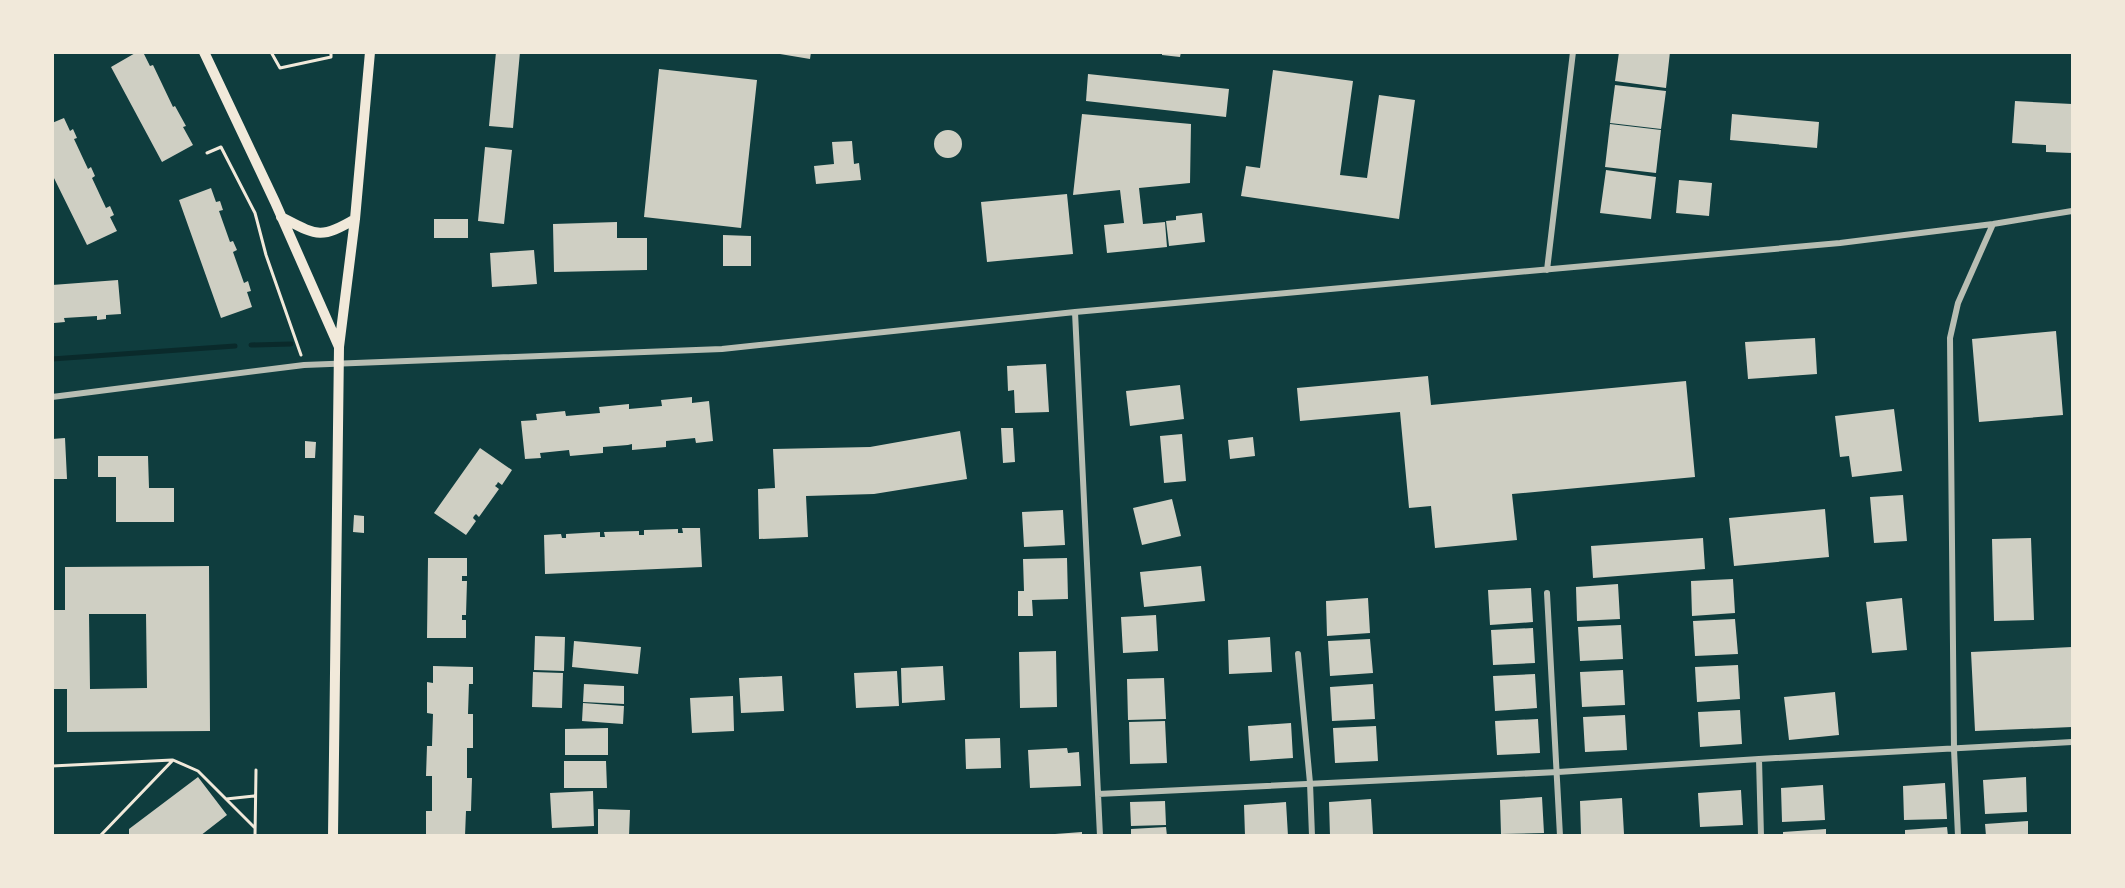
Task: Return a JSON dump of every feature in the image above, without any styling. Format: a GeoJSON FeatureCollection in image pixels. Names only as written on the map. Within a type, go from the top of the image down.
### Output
{"type":"FeatureCollection","features":[{"type":"Feature","properties":{"kind":"main road"},"geometry":{"type":"LineString","coordinates":[[204,52],[339,347]]}},
{"type":"Feature","properties":{"kind":"main road"},"geometry":{"type":"LineString","coordinates":[[333,836],[339,347],[355,219],[370,52]]}},
{"type":"Feature","properties":{"kind":"main road"},"geometry":{"type":"LineString","coordinates":[[281,217],[310,232],[323,234],[338,229],[355,219]]}},
{"type":"Feature","properties":{"kind":"street"},"geometry":{"type":"LineString","coordinates":[[1547,270],[1573,52]]}},
{"type":"Feature","properties":{"kind":"street"},"geometry":{"type":"LineString","coordinates":[[52,397],[304,365],[722,349],[1075,312],[1840,243],[1993,224],[2073,211]]}},
{"type":"Feature","properties":{"kind":"street"},"geometry":{"type":"LineString","coordinates":[[1958,836],[1954,749],[1950,338],[1958,303],[1993,224]]}},
{"type":"Feature","properties":{"kind":"street"},"geometry":{"type":"LineString","coordinates":[[1075,312],[1100,836]]}},
{"type":"Feature","properties":{"kind":"street"},"geometry":{"type":"LineString","coordinates":[[1547,593],[1560,836]]}},
{"type":"Feature","properties":{"kind":"street"},"geometry":{"type":"LineString","coordinates":[[1298,654],[1310,783],[1312,836]]}},
{"type":"Feature","properties":{"kind":"street"},"geometry":{"type":"LineString","coordinates":[[1098,794],[1558,772],[2073,742]]}},
{"type":"Feature","properties":{"kind":"street"},"geometry":{"type":"LineString","coordinates":[[1759,759],[1761,836]]}},
{"type":"Feature","properties":{"kind":"path"},"geometry":{"type":"LineString","coordinates":[[272,52],[280,68],[331,57],[331,52]]}},
{"type":"Feature","properties":{"kind":"path"},"geometry":{"type":"LineString","coordinates":[[207,153],[221,147],[255,213],[266,255],[304,365]]}},
{"type":"Feature","properties":{"kind":"path"},"geometry":{"type":"LineString","coordinates":[[100,836],[173,760]]}},
{"type":"Feature","properties":{"kind":"path"},"geometry":{"type":"LineString","coordinates":[[52,766],[173,760],[198,771],[255,828]]}},
{"type":"Feature","properties":{"kind":"path"},"geometry":{"type":"LineString","coordinates":[[255,836],[256,770]]}},
{"type":"Feature","properties":{"kind":"path"},"geometry":{"type":"LineString","coordinates":[[226,799],[255,796]]}},
{"type":"Feature","properties":{"kind":"building"},"geometry":{"type":"Polygon","coordinates":[[[137,52],[143,52],[150,66],[153,65],[173,107],[175,106],[186,126],[183,127],[193,145],[162,162],[111,67],[137,52]]]}},
{"type":"Feature","properties":{"kind":"building"},"geometry":{"type":"Polygon","coordinates":[[[496,52],[520,52],[513,128],[489,126],[496,52]]]}},
{"type":"Feature","properties":{"kind":"building"},"geometry":{"type":"Polygon","coordinates":[[[768,52],[811,52],[810,59],[768,52]]]}},
{"type":"Feature","properties":{"kind":"building"},"geometry":{"type":"Polygon","coordinates":[[[1162,52],[1181,52],[1180,57],[1162,55],[1162,52]]]}},
{"type":"Feature","properties":{"kind":"building"},"geometry":{"type":"Polygon","coordinates":[[[1619,52],[1670,52],[1666,88],[1615,81],[1619,52]]]}},
{"type":"Feature","properties":{"kind":"building"},"geometry":{"type":"Polygon","coordinates":[[[659,69],[757,80],[741,228],[644,217],[659,69]]]}},
{"type":"Feature","properties":{"kind":"building"},"geometry":{"type":"Polygon","coordinates":[[[1273,70],[1353,81],[1340,175],[1367,178],[1379,95],[1415,100],[1399,219],[1241,196],[1246,166],[1260,168],[1273,70]]]}},
{"type":"Feature","properties":{"kind":"building"},"geometry":{"type":"Polygon","coordinates":[[[1088,74],[1229,89],[1226,117],[1086,101],[1088,74]]]}},
{"type":"Feature","properties":{"kind":"building"},"geometry":{"type":"Polygon","coordinates":[[[1615,85],[1666,91],[1661,129],[1610,123],[1615,85]]]}},
{"type":"Feature","properties":{"kind":"building"},"geometry":{"type":"Polygon","coordinates":[[[2015,101],[2072,104],[2072,153],[2046,152],[2046,145],[2012,143],[2015,101]]]}},
{"type":"Feature","properties":{"kind":"building"},"geometry":{"type":"Polygon","coordinates":[[[1082,114],[1191,124],[1190,183],[1139,188],[1143,224],[1165,222],[1167,247],[1107,253],[1104,225],[1124,223],[1120,190],[1073,195],[1082,114]]]}},
{"type":"Feature","properties":{"kind":"building"},"geometry":{"type":"Polygon","coordinates":[[[1732,114],[1819,122],[1817,148],[1730,140],[1732,114]]]}},
{"type":"Feature","properties":{"kind":"building"},"geometry":{"type":"Polygon","coordinates":[[[64,118],[70,131],[73,129],[77,138],[74,139],[88,169],[91,167],[95,176],[92,178],[106,208],[110,206],[114,215],[110,217],[117,231],[87,245],[52,174],[52,123],[64,118]]]}},
{"type":"Feature","properties":{"kind":"building"},"geometry":{"type":"Polygon","coordinates":[[[1610,124],[1661,130],[1656,173],[1605,167],[1610,124]]]}},
{"type":"Feature","properties":{"kind":"building"},"geometry":{"type":"Polygon","coordinates":[[[948,130],[958,134],[962,144],[958,154],[948,158],[938,154],[934,144],[938,134],[948,130]]]}},
{"type":"Feature","properties":{"kind":"building"},"geometry":{"type":"Polygon","coordinates":[[[852,141],[854,164],[859,163],[861,180],[816,184],[814,166],[834,164],[832,142],[852,141]]]}},
{"type":"Feature","properties":{"kind":"building"},"geometry":{"type":"Polygon","coordinates":[[[485,147],[512,150],[504,224],[478,221],[485,147]]]}},
{"type":"Feature","properties":{"kind":"building"},"geometry":{"type":"Polygon","coordinates":[[[1606,170],[1656,177],[1651,219],[1600,213],[1606,170]]]}},
{"type":"Feature","properties":{"kind":"building"},"geometry":{"type":"Polygon","coordinates":[[[1679,180],[1712,183],[1709,216],[1676,213],[1679,180]]]}},
{"type":"Feature","properties":{"kind":"building"},"geometry":{"type":"Polygon","coordinates":[[[211,188],[216,202],[220,201],[223,210],[219,211],[230,242],[233,241],[237,250],[233,252],[244,283],[248,281],[251,291],[247,292],[252,307],[221,318],[179,200],[211,188]]]}},
{"type":"Feature","properties":{"kind":"building"},"geometry":{"type":"Polygon","coordinates":[[[1067,194],[1073,254],[987,262],[981,202],[1067,194]]]}},
{"type":"Feature","properties":{"kind":"building"},"geometry":{"type":"Polygon","coordinates":[[[1202,213],[1205,242],[1169,246],[1166,221],[1176,220],[1176,216],[1202,213]]]}},
{"type":"Feature","properties":{"kind":"building"},"geometry":{"type":"Polygon","coordinates":[[[434,219],[468,219],[468,238],[434,238],[434,219]]]}},
{"type":"Feature","properties":{"kind":"building"},"geometry":{"type":"Polygon","coordinates":[[[617,222],[617,238],[647,238],[647,270],[554,272],[553,224],[617,222]]]}},
{"type":"Feature","properties":{"kind":"building"},"geometry":{"type":"Polygon","coordinates":[[[723,235],[751,236],[751,266],[723,266],[723,235]]]}},
{"type":"Feature","properties":{"kind":"building"},"geometry":{"type":"Polygon","coordinates":[[[534,250],[537,284],[492,287],[490,253],[534,250]]]}},
{"type":"Feature","properties":{"kind":"building"},"geometry":{"type":"Polygon","coordinates":[[[118,280],[121,314],[106,315],[106,319],[97,320],[97,316],[64,318],[65,322],[54,323],[52,285],[118,280]]]}},
{"type":"Feature","properties":{"kind":"building"},"geometry":{"type":"Polygon","coordinates":[[[2056,331],[2063,415],[1979,422],[1972,339],[2056,331]]]}},
{"type":"Feature","properties":{"kind":"building"},"geometry":{"type":"Polygon","coordinates":[[[1815,338],[1817,374],[1748,379],[1745,342],[1815,338]]]}},
{"type":"Feature","properties":{"kind":"building"},"geometry":{"type":"Polygon","coordinates":[[[1046,364],[1049,412],[1015,413],[1014,390],[1008,391],[1007,366],[1046,364]]]}},
{"type":"Feature","properties":{"kind":"building"},"geometry":{"type":"Polygon","coordinates":[[[1428,376],[1431,405],[1686,381],[1695,477],[1512,494],[1517,540],[1435,548],[1431,506],[1409,508],[1400,412],[1300,421],[1297,388],[1428,376]]]}},
{"type":"Feature","properties":{"kind":"building"},"geometry":{"type":"Polygon","coordinates":[[[1180,385],[1184,419],[1130,426],[1126,391],[1180,385]]]}},
{"type":"Feature","properties":{"kind":"building"},"geometry":{"type":"Polygon","coordinates":[[[692,397],[692,403],[709,401],[713,441],[696,443],[695,438],[666,441],[666,447],[632,450],[632,444],[603,447],[603,453],[570,456],[569,450],[540,453],[541,458],[525,459],[521,421],[537,420],[536,414],[565,411],[566,416],[600,413],[599,407],[629,404],[629,409],[662,406],[661,400],[692,397]]]}},
{"type":"Feature","properties":{"kind":"building"},"geometry":{"type":"Polygon","coordinates":[[[1894,409],[1902,471],[1852,477],[1849,456],[1840,457],[1835,416],[1894,409]]]}},
{"type":"Feature","properties":{"kind":"building"},"geometry":{"type":"Polygon","coordinates":[[[1001,428],[1013,428],[1015,462],[1003,463],[1001,428]]]}},
{"type":"Feature","properties":{"kind":"building"},"geometry":{"type":"Polygon","coordinates":[[[960,431],[967,479],[874,494],[806,496],[808,537],[759,539],[758,489],[775,488],[773,449],[870,447],[960,431]]]}},
{"type":"Feature","properties":{"kind":"building"},"geometry":{"type":"Polygon","coordinates":[[[1182,434],[1186,481],[1164,483],[1160,436],[1182,434]]]}},
{"type":"Feature","properties":{"kind":"building"},"geometry":{"type":"Polygon","coordinates":[[[1253,437],[1255,456],[1230,459],[1228,440],[1253,437]]]}},
{"type":"Feature","properties":{"kind":"building"},"geometry":{"type":"Polygon","coordinates":[[[65,438],[67,479],[52,479],[52,439],[65,438]]]}},
{"type":"Feature","properties":{"kind":"building"},"geometry":{"type":"Polygon","coordinates":[[[305,441],[316,442],[315,458],[305,458],[305,441]]]}},
{"type":"Feature","properties":{"kind":"building"},"geometry":{"type":"Polygon","coordinates":[[[480,448],[512,470],[502,485],[498,482],[495,486],[499,489],[479,517],[476,514],[474,516],[476,521],[466,535],[434,513],[480,448]]]}},
{"type":"Feature","properties":{"kind":"building"},"geometry":{"type":"Polygon","coordinates":[[[98,456],[148,456],[149,488],[174,488],[174,522],[116,522],[116,477],[98,477],[98,456]]]}},
{"type":"Feature","properties":{"kind":"building"},"geometry":{"type":"Polygon","coordinates":[[[1903,495],[1907,541],[1874,543],[1870,497],[1903,495]]]}},
{"type":"Feature","properties":{"kind":"building"},"geometry":{"type":"Polygon","coordinates":[[[1172,499],[1181,536],[1142,545],[1133,508],[1172,499]]]}},
{"type":"Feature","properties":{"kind":"building"},"geometry":{"type":"Polygon","coordinates":[[[1825,509],[1829,557],[1734,566],[1729,518],[1825,509]]]}},
{"type":"Feature","properties":{"kind":"building"},"geometry":{"type":"Polygon","coordinates":[[[1063,510],[1065,545],[1024,547],[1022,512],[1063,510]]]}},
{"type":"Feature","properties":{"kind":"building"},"geometry":{"type":"Polygon","coordinates":[[[354,515],[364,516],[364,533],[353,532],[354,515]]]}},
{"type":"Feature","properties":{"kind":"building"},"geometry":{"type":"Polygon","coordinates":[[[682,528],[700,528],[702,567],[545,574],[544,535],[561,534],[562,538],[566,538],[566,534],[600,532],[600,537],[605,537],[604,532],[639,531],[639,535],[644,535],[644,530],[678,529],[678,533],[683,533],[682,528]]]}},
{"type":"Feature","properties":{"kind":"building"},"geometry":{"type":"Polygon","coordinates":[[[1703,538],[1705,569],[1593,578],[1591,546],[1703,538]]]}},
{"type":"Feature","properties":{"kind":"building"},"geometry":{"type":"Polygon","coordinates":[[[2031,538],[2034,620],[1994,621],[1992,539],[2031,538]]]}},
{"type":"Feature","properties":{"kind":"building"},"geometry":{"type":"Polygon","coordinates":[[[428,558],[467,558],[467,576],[462,576],[462,581],[467,581],[466,615],[462,615],[462,620],[466,620],[466,638],[427,638],[428,558]]]}},
{"type":"Feature","properties":{"kind":"building"},"geometry":{"type":"Polygon","coordinates":[[[1067,558],[1068,599],[1032,600],[1033,616],[1018,616],[1018,591],[1024,591],[1023,559],[1067,558]]]}},
{"type":"Feature","properties":{"kind":"building"},"geometry":{"type":"Polygon","coordinates":[[[209,566],[210,731],[67,732],[67,689],[52,689],[52,610],[65,610],[65,567],[209,566]],[[89,614],[90,689],[147,688],[146,614],[89,614]]]}},
{"type":"Feature","properties":{"kind":"building"},"geometry":{"type":"Polygon","coordinates":[[[1201,566],[1205,601],[1144,607],[1140,572],[1201,566]]]}},
{"type":"Feature","properties":{"kind":"building"},"geometry":{"type":"Polygon","coordinates":[[[1733,579],[1735,613],[1692,616],[1691,581],[1733,579]]]}},
{"type":"Feature","properties":{"kind":"building"},"geometry":{"type":"Polygon","coordinates":[[[1618,584],[1620,619],[1577,621],[1576,587],[1618,584]]]}},
{"type":"Feature","properties":{"kind":"building"},"geometry":{"type":"Polygon","coordinates":[[[1531,588],[1533,622],[1490,625],[1488,590],[1531,588]]]}},
{"type":"Feature","properties":{"kind":"building"},"geometry":{"type":"Polygon","coordinates":[[[1368,598],[1370,633],[1327,636],[1326,601],[1368,598]]]}},
{"type":"Feature","properties":{"kind":"building"},"geometry":{"type":"Polygon","coordinates":[[[1902,598],[1907,650],[1872,653],[1866,602],[1902,598]]]}},
{"type":"Feature","properties":{"kind":"building"},"geometry":{"type":"Polygon","coordinates":[[[1156,615],[1158,651],[1123,653],[1121,617],[1156,615]]]}},
{"type":"Feature","properties":{"kind":"building"},"geometry":{"type":"Polygon","coordinates":[[[1735,619],[1738,654],[1695,656],[1693,621],[1735,619]]]}},
{"type":"Feature","properties":{"kind":"building"},"geometry":{"type":"Polygon","coordinates":[[[1621,625],[1623,659],[1580,661],[1578,627],[1621,625]]]}},
{"type":"Feature","properties":{"kind":"building"},"geometry":{"type":"Polygon","coordinates":[[[1533,628],[1535,663],[1493,665],[1491,630],[1533,628]]]}},
{"type":"Feature","properties":{"kind":"building"},"geometry":{"type":"Polygon","coordinates":[[[535,636],[565,637],[564,671],[534,670],[535,636]]]}},
{"type":"Feature","properties":{"kind":"building"},"geometry":{"type":"Polygon","coordinates":[[[1270,637],[1272,672],[1229,674],[1228,640],[1270,637]]]}},
{"type":"Feature","properties":{"kind":"building"},"geometry":{"type":"Polygon","coordinates":[[[1370,639],[1373,673],[1330,676],[1328,641],[1370,639]]]}},
{"type":"Feature","properties":{"kind":"building"},"geometry":{"type":"Polygon","coordinates":[[[574,641],[641,647],[638,674],[572,667],[574,641]]]}},
{"type":"Feature","properties":{"kind":"building"},"geometry":{"type":"Polygon","coordinates":[[[2072,647],[2072,727],[1975,731],[1971,652],[2072,647]]]}},
{"type":"Feature","properties":{"kind":"building"},"geometry":{"type":"Polygon","coordinates":[[[1056,651],[1057,707],[1020,708],[1019,652],[1056,651]]]}},
{"type":"Feature","properties":{"kind":"building"},"geometry":{"type":"Polygon","coordinates":[[[1738,665],[1740,699],[1697,702],[1695,667],[1738,665]]]}},
{"type":"Feature","properties":{"kind":"building"},"geometry":{"type":"Polygon","coordinates":[[[433,666],[473,667],[473,684],[469,684],[468,714],[473,714],[473,748],[467,748],[467,778],[472,778],[471,811],[466,811],[465,836],[426,836],[426,811],[432,811],[432,776],[426,776],[427,746],[432,746],[433,714],[427,713],[427,682],[433,683],[433,666]]]}},
{"type":"Feature","properties":{"kind":"building"},"geometry":{"type":"Polygon","coordinates":[[[943,666],[945,700],[902,703],[901,668],[943,666]]]}},
{"type":"Feature","properties":{"kind":"building"},"geometry":{"type":"Polygon","coordinates":[[[1623,670],[1625,705],[1582,707],[1580,672],[1623,670]]]}},
{"type":"Feature","properties":{"kind":"building"},"geometry":{"type":"Polygon","coordinates":[[[897,671],[899,706],[856,708],[854,673],[897,671]]]}},
{"type":"Feature","properties":{"kind":"building"},"geometry":{"type":"Polygon","coordinates":[[[533,672],[563,673],[562,708],[532,707],[533,672]]]}},
{"type":"Feature","properties":{"kind":"building"},"geometry":{"type":"Polygon","coordinates":[[[1535,674],[1537,708],[1495,711],[1493,676],[1535,674]]]}},
{"type":"Feature","properties":{"kind":"building"},"geometry":{"type":"Polygon","coordinates":[[[782,676],[784,711],[741,713],[739,678],[782,676]]]}},
{"type":"Feature","properties":{"kind":"building"},"geometry":{"type":"Polygon","coordinates":[[[1164,678],[1166,719],[1128,720],[1127,679],[1164,678]]]}},
{"type":"Feature","properties":{"kind":"building"},"geometry":{"type":"Polygon","coordinates":[[[584,684],[624,686],[624,704],[583,702],[584,684]]]}},
{"type":"Feature","properties":{"kind":"building"},"geometry":{"type":"Polygon","coordinates":[[[1373,684],[1375,719],[1332,721],[1330,687],[1373,684]]]}},
{"type":"Feature","properties":{"kind":"building"},"geometry":{"type":"Polygon","coordinates":[[[1835,692],[1839,735],[1789,740],[1784,697],[1835,692]]]}},
{"type":"Feature","properties":{"kind":"building"},"geometry":{"type":"Polygon","coordinates":[[[733,696],[734,731],[692,733],[690,698],[733,696]]]}},
{"type":"Feature","properties":{"kind":"building"},"geometry":{"type":"Polygon","coordinates":[[[583,703],[624,706],[623,724],[582,721],[583,703]]]}},
{"type":"Feature","properties":{"kind":"building"},"geometry":{"type":"Polygon","coordinates":[[[1740,710],[1742,744],[1700,747],[1698,712],[1740,710]]]}},
{"type":"Feature","properties":{"kind":"building"},"geometry":{"type":"Polygon","coordinates":[[[1625,715],[1627,750],[1585,752],[1583,717],[1625,715]]]}},
{"type":"Feature","properties":{"kind":"building"},"geometry":{"type":"Polygon","coordinates":[[[1538,719],[1540,753],[1497,755],[1495,721],[1538,719]]]}},
{"type":"Feature","properties":{"kind":"building"},"geometry":{"type":"Polygon","coordinates":[[[1165,721],[1167,763],[1130,764],[1129,722],[1165,721]]]}},
{"type":"Feature","properties":{"kind":"building"},"geometry":{"type":"Polygon","coordinates":[[[1291,723],[1293,758],[1250,761],[1248,726],[1291,723]]]}},
{"type":"Feature","properties":{"kind":"building"},"geometry":{"type":"Polygon","coordinates":[[[1376,726],[1378,761],[1335,763],[1333,728],[1376,726]]]}},
{"type":"Feature","properties":{"kind":"building"},"geometry":{"type":"Polygon","coordinates":[[[608,728],[608,755],[565,755],[565,729],[608,728]]]}},
{"type":"Feature","properties":{"kind":"building"},"geometry":{"type":"Polygon","coordinates":[[[1000,738],[1001,768],[966,769],[965,739],[1000,738]]]}},
{"type":"Feature","properties":{"kind":"building"},"geometry":{"type":"Polygon","coordinates":[[[1067,748],[1068,753],[1079,752],[1081,786],[1030,788],[1028,750],[1067,748]]]}},
{"type":"Feature","properties":{"kind":"building"},"geometry":{"type":"Polygon","coordinates":[[[564,761],[606,761],[607,788],[564,788],[564,761]]]}},
{"type":"Feature","properties":{"kind":"building"},"geometry":{"type":"Polygon","coordinates":[[[198,777],[227,815],[200,836],[129,836],[129,829],[198,777]]]}},
{"type":"Feature","properties":{"kind":"building"},"geometry":{"type":"Polygon","coordinates":[[[2026,777],[2027,812],[1985,814],[1983,780],[2026,777]]]}},
{"type":"Feature","properties":{"kind":"building"},"geometry":{"type":"Polygon","coordinates":[[[1945,783],[1947,819],[1904,820],[1903,786],[1945,783]]]}},
{"type":"Feature","properties":{"kind":"building"},"geometry":{"type":"Polygon","coordinates":[[[1823,785],[1825,820],[1782,822],[1781,788],[1823,785]]]}},
{"type":"Feature","properties":{"kind":"building"},"geometry":{"type":"Polygon","coordinates":[[[1741,790],[1743,825],[1700,827],[1698,793],[1741,790]]]}},
{"type":"Feature","properties":{"kind":"building"},"geometry":{"type":"Polygon","coordinates":[[[593,791],[594,826],[552,828],[550,793],[593,791]]]}},
{"type":"Feature","properties":{"kind":"building"},"geometry":{"type":"Polygon","coordinates":[[[1542,797],[1544,833],[1501,834],[1500,800],[1542,797]]]}},
{"type":"Feature","properties":{"kind":"building"},"geometry":{"type":"Polygon","coordinates":[[[1622,798],[1624,834],[1581,835],[1580,801],[1622,798]]]}},
{"type":"Feature","properties":{"kind":"building"},"geometry":{"type":"Polygon","coordinates":[[[1371,799],[1373,834],[1330,836],[1329,802],[1371,799]]]}},
{"type":"Feature","properties":{"kind":"building"},"geometry":{"type":"Polygon","coordinates":[[[1165,801],[1166,825],[1131,826],[1130,802],[1165,801]]]}},
{"type":"Feature","properties":{"kind":"building"},"geometry":{"type":"Polygon","coordinates":[[[1286,802],[1288,836],[1245,836],[1244,805],[1286,802]]]}},
{"type":"Feature","properties":{"kind":"building"},"geometry":{"type":"Polygon","coordinates":[[[598,809],[630,810],[629,836],[598,836],[598,809]]]}},
{"type":"Feature","properties":{"kind":"building"},"geometry":{"type":"Polygon","coordinates":[[[2028,821],[2028,836],[1986,836],[1985,824],[2028,821]]]}},
{"type":"Feature","properties":{"kind":"building"},"geometry":{"type":"Polygon","coordinates":[[[1166,827],[1167,836],[1131,836],[1131,829],[1166,827]]]}},
{"type":"Feature","properties":{"kind":"building"},"geometry":{"type":"Polygon","coordinates":[[[1947,827],[1948,836],[1905,836],[1905,830],[1947,827]]]}},
{"type":"Feature","properties":{"kind":"building"},"geometry":{"type":"Polygon","coordinates":[[[1826,829],[1826,836],[1783,836],[1783,832],[1826,829]]]}},
{"type":"Feature","properties":{"kind":"building"},"geometry":{"type":"Polygon","coordinates":[[[1082,832],[1082,836],[1055,836],[1055,834],[1082,832]]]}},
{"type":"Feature","properties":{"kind":"waterway"},"geometry":{"type":"LineString","coordinates":[[251,345],[291,344]]}},
{"type":"Feature","properties":{"kind":"waterway"},"geometry":{"type":"LineString","coordinates":[[52,359],[235,346]]}}]}
